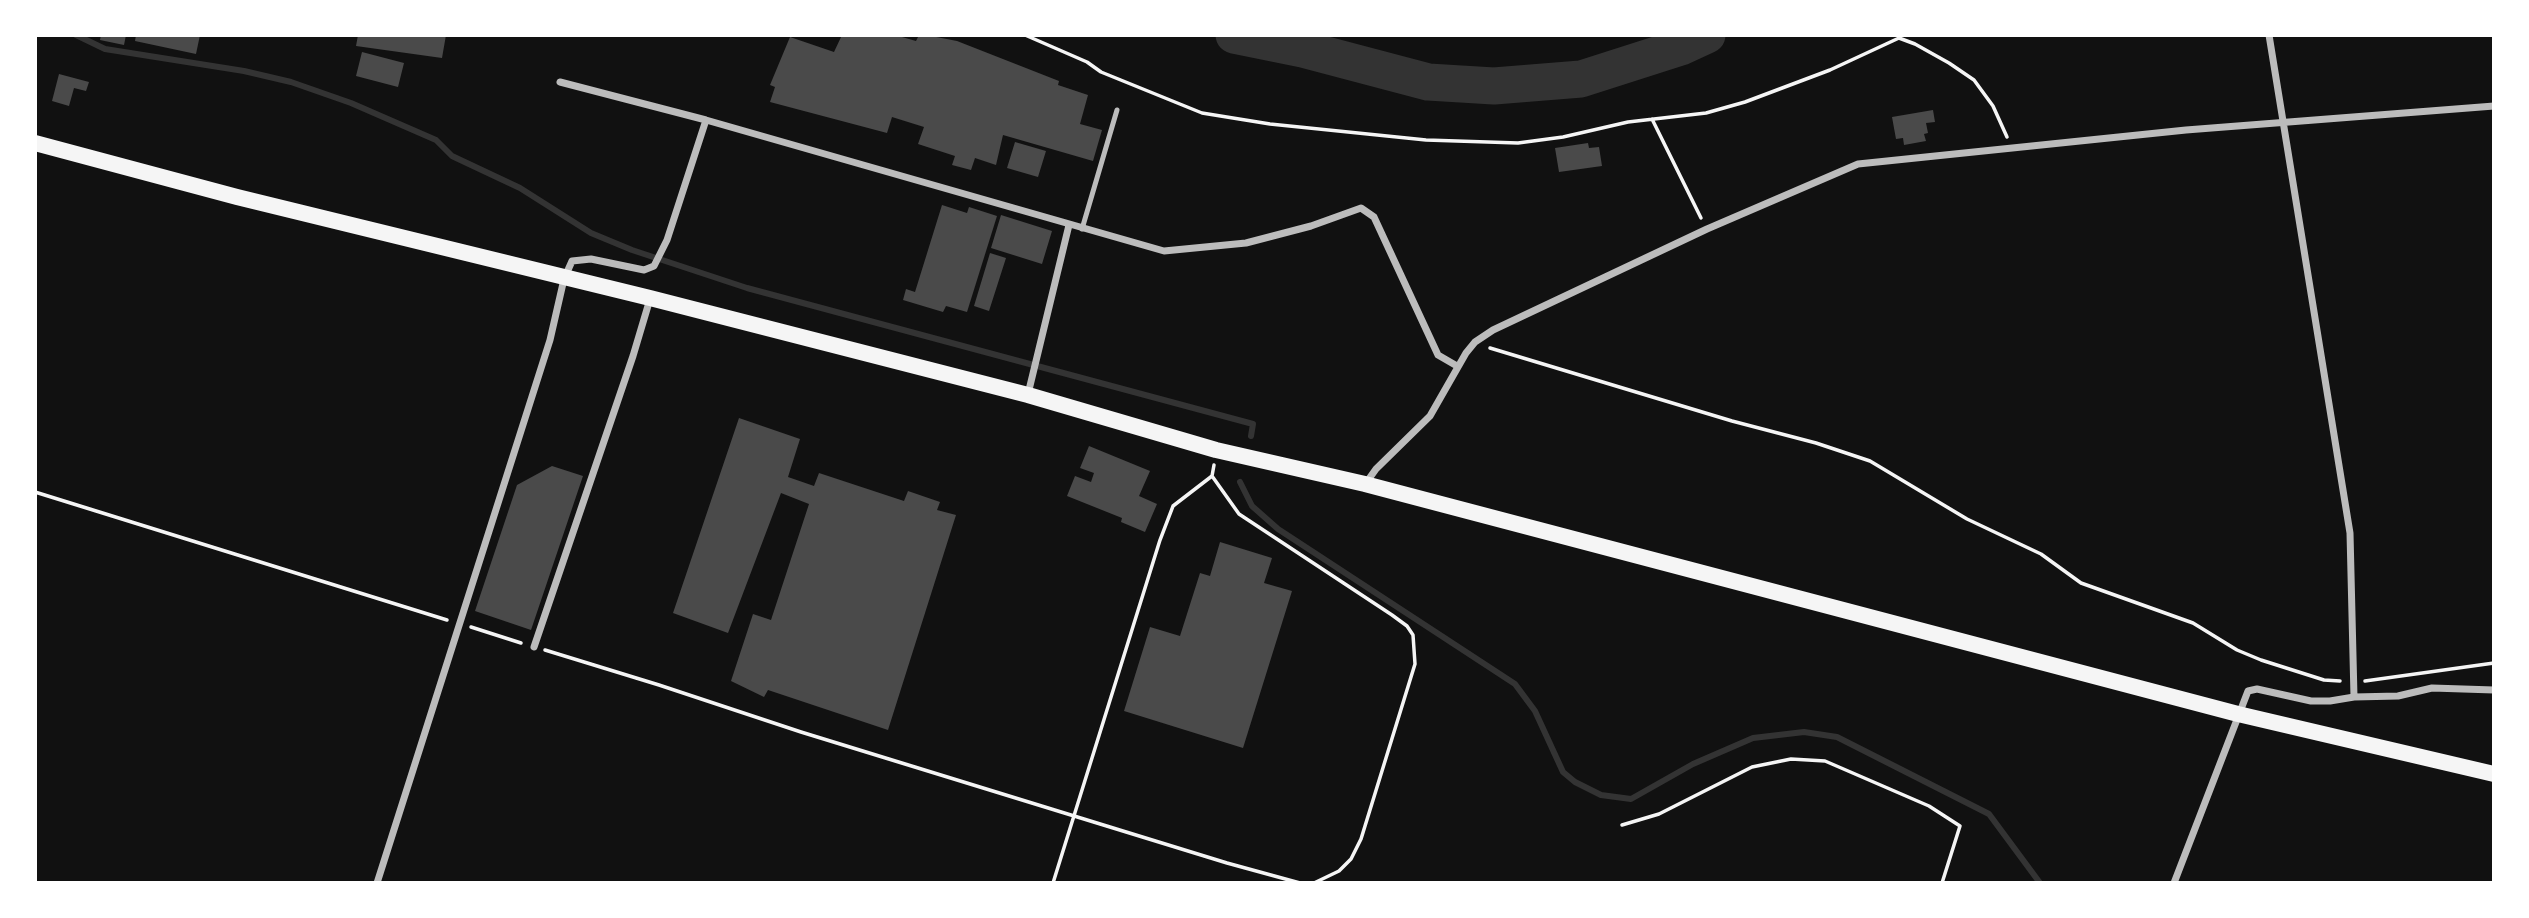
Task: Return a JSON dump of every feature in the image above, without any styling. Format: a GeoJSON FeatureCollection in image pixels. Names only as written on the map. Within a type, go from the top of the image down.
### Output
{"type":"FeatureCollection","features":[{"type":"Feature","properties":{"kind":"highway"},"geometry":{"type":"LineString","coordinates":[[35,143],[237,197],[650,298],[1028,395],[1216,450],[1365,484],[2238,714],[2494,774]]}},
{"type":"Feature","properties":{"kind":"street"},"geometry":{"type":"LineString","coordinates":[[2269,35],[2350,533],[2354,697]]}},
{"type":"Feature","properties":{"kind":"street"},"geometry":{"type":"LineString","coordinates":[[560,82],[706,120],[1164,251],[1246,243],[1311,226],[1362,208],[1374,217],[1438,355],[1457,366]]}},
{"type":"Feature","properties":{"kind":"street"},"geometry":{"type":"LineString","coordinates":[[1365,484],[1376,469],[1430,416],[1457,366],[1475,342],[1493,330],[1707,229],[1858,164],[2284,122],[2494,106]]}},
{"type":"Feature","properties":{"kind":"street"},"geometry":{"type":"LineString","coordinates":[[377,883],[550,340],[564,279],[572,261],[590,259],[644,270],[654,266],[667,240],[706,120]]}},
{"type":"Feature","properties":{"kind":"street"},"geometry":{"type":"LineString","coordinates":[[1028,395],[1069,225]]}},
{"type":"Feature","properties":{"kind":"street"},"geometry":{"type":"LineString","coordinates":[[534,647],[629,370],[650,298]]}},
{"type":"Feature","properties":{"kind":"street"},"geometry":{"type":"LineString","coordinates":[[2174,883],[2248,691],[2258,689],[2311,701],[2330,701],[2354,697],[2399,696],[2432,688],[2494,690]]}},
{"type":"Feature","properties":{"kind":"lane"},"geometry":{"type":"LineString","coordinates":[[1082,229],[1117,110]]}},
{"type":"Feature","properties":{"kind":"path"},"geometry":{"type":"LineString","coordinates":[[1026,35],[1087,62],[1101,72],[1202,113],[1270,124],[1426,140],[1518,143],[1652,119],[1706,113],[1745,102],[1830,70],[1899,38],[1950,63],[1975,80],[1993,106],[2010,147]]}},
{"type":"Feature","properties":{"kind":"path"},"geometry":{"type":"LineString","coordinates":[[1906,40],[1909,35]]}},
{"type":"Feature","properties":{"kind":"path"},"geometry":{"type":"LineString","coordinates":[[1652,119],[1707,229]]}},
{"type":"Feature","properties":{"kind":"path"},"geometry":{"type":"LineString","coordinates":[[1475,342],[1531,361],[1859,457],[1889,471],[1967,519],[2041,554],[2081,583],[2193,623],[2237,650],[2261,660],[2324,680],[2354,682],[2494,663]]}},
{"type":"Feature","properties":{"kind":"path"},"geometry":{"type":"LineString","coordinates":[[1216,450],[1212,477],[1239,514],[1392,615],[1407,626],[1413,635],[1415,664],[1361,839],[1351,859],[1339,871],[1314,883]]}},
{"type":"Feature","properties":{"kind":"path"},"geometry":{"type":"LineString","coordinates":[[1052,883],[1115,688],[1134,619],[1173,506],[1212,477]]}},
{"type":"Feature","properties":{"kind":"path"},"geometry":{"type":"LineString","coordinates":[[35,492],[1074,816],[1300,883]]}},
{"type":"Feature","properties":{"kind":"path"},"geometry":{"type":"LineString","coordinates":[[1622,825],[1659,814],[1752,767],[1791,759],[1825,761],[1928,806],[1960,826],[1942,883]]}},
{"type":"Feature","properties":{"kind":"building"},"geometry":{"type":"Polygon","coordinates":[[[101,35],[126,35],[124,45],[100,40],[101,35]]]}},
{"type":"Feature","properties":{"kind":"building"},"geometry":{"type":"Polygon","coordinates":[[[136,35],[200,35],[196,54],[135,41],[136,35]]]}},
{"type":"Feature","properties":{"kind":"building"},"geometry":{"type":"Polygon","coordinates":[[[358,35],[446,35],[442,58],[356,46],[358,35]]]}},
{"type":"Feature","properties":{"kind":"building"},"geometry":{"type":"Polygon","coordinates":[[[842,35],[895,35],[916,41],[919,35],[926,35],[957,41],[1059,81],[1058,85],[1088,95],[1080,124],[1102,130],[1093,161],[1003,135],[996,165],[975,158],[971,170],[952,165],[955,156],[918,144],[924,127],[892,117],[887,133],[770,102],[775,87],[770,85],[790,37],[834,52],[842,35]]]}},
{"type":"Feature","properties":{"kind":"building"},"geometry":{"type":"Polygon","coordinates":[[[362,52],[404,63],[398,87],[356,76],[362,52]]]}},
{"type":"Feature","properties":{"kind":"building"},"geometry":{"type":"Polygon","coordinates":[[[59,74],[89,82],[86,91],[74,88],[69,106],[52,101],[59,74]]]}},
{"type":"Feature","properties":{"kind":"building"},"geometry":{"type":"Polygon","coordinates":[[[1933,110],[1935,122],[1926,123],[1926,141],[1904,145],[1903,138],[1896,139],[1892,117],[1933,110]]]}},
{"type":"Feature","properties":{"kind":"building"},"geometry":{"type":"Polygon","coordinates":[[[1015,142],[1046,151],[1038,177],[1007,168],[1015,142]]]}},
{"type":"Feature","properties":{"kind":"building"},"geometry":{"type":"Polygon","coordinates":[[[1588,143],[1589,148],[1599,147],[1602,166],[1559,172],[1555,148],[1588,143]]]}},
{"type":"Feature","properties":{"kind":"building"},"geometry":{"type":"Polygon","coordinates":[[[942,205],[967,213],[969,207],[997,216],[967,312],[946,306],[943,312],[903,300],[906,289],[915,292],[942,205]]]}},
{"type":"Feature","properties":{"kind":"building"},"geometry":{"type":"Polygon","coordinates":[[[1001,215],[1052,231],[1042,264],[991,248],[1001,215]]]}},
{"type":"Feature","properties":{"kind":"building"},"geometry":{"type":"Polygon","coordinates":[[[990,253],[1006,258],[989,311],[974,306],[990,253]]]}},
{"type":"Feature","properties":{"kind":"building"},"geometry":{"type":"Polygon","coordinates":[[[739,418],[800,439],[788,477],[814,486],[819,473],[904,501],[908,491],[940,502],[937,510],[956,515],[888,730],[768,690],[764,697],[731,681],[753,614],[771,620],[809,504],[781,493],[728,633],[673,613],[739,418]]]}},
{"type":"Feature","properties":{"kind":"building"},"geometry":{"type":"Polygon","coordinates":[[[1089,446],[1150,471],[1139,496],[1157,504],[1145,532],[1121,522],[1122,518],[1067,496],[1075,476],[1091,482],[1094,473],[1080,468],[1089,446]]]}},
{"type":"Feature","properties":{"kind":"building"},"geometry":{"type":"Polygon","coordinates":[[[552,466],[583,476],[531,630],[475,611],[517,485],[552,466]]]}},
{"type":"Feature","properties":{"kind":"building"},"geometry":{"type":"Polygon","coordinates":[[[1220,542],[1272,558],[1264,583],[1292,591],[1243,748],[1124,711],[1150,627],[1180,636],[1200,573],[1210,576],[1220,542]]]}},
{"type":"Feature","properties":{"kind":"waterway"},"geometry":{"type":"LineString","coordinates":[[76,35],[105,49],[244,71],[291,82],[351,103],[436,140],[452,156],[520,188],[591,233],[632,250],[747,288],[1253,424],[1251,436]]}},
{"type":"Feature","properties":{"kind":"waterway"},"geometry":{"type":"LineString","coordinates":[[1234,35],[1303,49],[1428,82],[1494,86],[1581,79],[1681,47],[1707,35]]}},
{"type":"Feature","properties":{"kind":"waterway"},"geometry":{"type":"LineString","coordinates":[[1240,482],[1252,506],[1278,529],[1515,684],[1535,711],[1563,772],[1575,782],[1601,795],[1631,799],[1693,764],[1753,738],[1804,732],[1837,737],[1989,814],[2040,883]]}}]}
